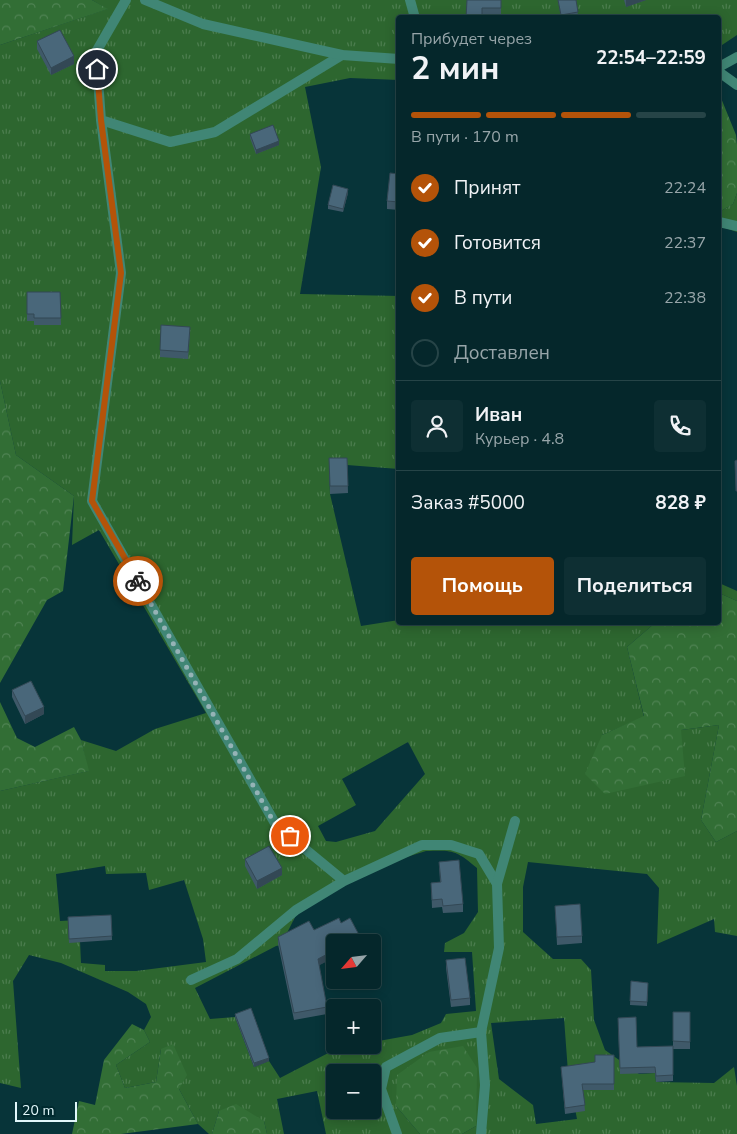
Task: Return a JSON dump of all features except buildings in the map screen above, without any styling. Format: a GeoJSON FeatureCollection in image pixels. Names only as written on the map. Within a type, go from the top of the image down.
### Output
{"type":"FeatureCollection","features":[{"type":"Feature","properties":{"kind":"street"},"geometry":{"type":"LineString","coordinates":[[126,0],[96,52],[101,120],[121,273],[92,501],[276,826],[344,881]]}},
{"type":"Feature","properties":{"kind":"street"},"geometry":{"type":"LineString","coordinates":[[145,0],[203,24],[342,55],[396,59]]}},
{"type":"Feature","properties":{"kind":"street"},"geometry":{"type":"LineString","coordinates":[[410,0],[414,15]]}},
{"type":"Feature","properties":{"kind":"street"},"geometry":{"type":"LineString","coordinates":[[101,120],[170,142],[215,132],[342,55]]}},
{"type":"Feature","properties":{"kind":"street"},"geometry":{"type":"LineString","coordinates":[[721,67],[737,57]]}},
{"type":"Feature","properties":{"kind":"street"},"geometry":{"type":"LineString","coordinates":[[721,73],[737,85]]}},
{"type":"Feature","properties":{"kind":"street"},"geometry":{"type":"LineString","coordinates":[[721,222],[737,226]]}},
{"type":"Feature","properties":{"kind":"street"},"geometry":{"type":"LineString","coordinates":[[481,1134],[485,1085],[481,1032],[500,948],[497,884],[516,821]]}},
{"type":"Feature","properties":{"kind":"street"},"geometry":{"type":"LineString","coordinates":[[191,980],[238,959],[296,910],[344,881],[422,846],[451,845],[479,854],[497,884]]}},
{"type":"Feature","properties":{"kind":"street"},"geometry":{"type":"LineString","coordinates":[[396,1134],[381,1089],[386,1067],[440,1038],[481,1032]]}},
{"type":"Feature","properties":{"kind":"green space"},"geometry":{"type":"Polygon","coordinates":[[[0,0],[92,0],[108,9],[0,45],[0,0]]]}},
{"type":"Feature","properties":{"kind":"green space"},"geometry":{"type":"Polygon","coordinates":[[[92,0],[737,0],[737,35],[721,46],[721,15],[396,15],[396,80],[350,78],[305,87],[321,167],[300,294],[396,296],[396,469],[347,465],[329,466],[330,494],[361,626],[396,620],[396,625],[653,625],[627,647],[644,717],[602,735],[681,730],[719,725],[701,820],[716,842],[737,831],[737,936],[715,932],[714,919],[657,944],[659,888],[647,874],[528,862],[523,887],[523,932],[553,959],[581,959],[591,970],[594,1020],[605,1050],[639,1074],[655,1073],[656,1082],[714,1083],[734,1067],[737,1086],[737,1134],[462,1134],[476,1126],[396,1106],[420,1134],[326,1134],[317,1091],[277,1099],[284,1134],[267,1134],[264,1121],[219,1111],[212,1134],[209,1134],[198,1124],[179,1089],[161,1049],[156,1082],[125,1088],[116,1065],[150,1042],[144,1030],[151,1017],[146,1004],[128,992],[61,963],[29,955],[13,981],[21,1088],[0,1083],[0,791],[88,771],[81,740],[116,751],[155,729],[206,713],[99,530],[72,545],[74,496],[16,455],[0,381],[0,45],[107,9],[92,0]],[[408,742],[342,779],[356,805],[318,826],[326,841],[336,842],[375,831],[425,774],[408,742]],[[105,866],[56,874],[60,921],[79,920],[81,963],[105,965],[105,971],[136,971],[206,962],[203,939],[184,880],[149,890],[146,873],[106,874],[105,866]],[[564,1018],[491,1023],[499,1079],[533,1105],[536,1124],[577,1119],[568,1072],[564,1018]]]}},
{"type":"Feature","properties":{"kind":"green space"},"geometry":{"type":"Polygon","coordinates":[[[721,98],[736,135],[737,193],[733,204],[721,211],[721,98]]]}},
{"type":"Feature","properties":{"kind":"green space"},"geometry":{"type":"Polygon","coordinates":[[[737,193],[737,232],[721,227],[721,211],[733,204],[737,193]]]}},
{"type":"Feature","properties":{"kind":"green space"},"geometry":{"type":"Polygon","coordinates":[[[0,381],[16,455],[74,496],[63,591],[47,600],[0,683],[0,381]]]}},
{"type":"Feature","properties":{"kind":"green space"},"geometry":{"type":"Polygon","coordinates":[[[721,584],[737,591],[737,601],[721,594],[721,584]]]}},
{"type":"Feature","properties":{"kind":"green space"},"geometry":{"type":"Polygon","coordinates":[[[721,594],[737,601],[737,831],[716,842],[701,820],[719,725],[681,730],[685,776],[605,794],[585,774],[602,735],[644,716],[627,647],[653,625],[721,625],[721,594]]]}},
{"type":"Feature","properties":{"kind":"green space"},"geometry":{"type":"Polygon","coordinates":[[[0,702],[17,738],[35,747],[74,727],[81,740],[89,771],[0,791],[0,702]]]}},
{"type":"Feature","properties":{"kind":"green space"},"geometry":{"type":"Polygon","coordinates":[[[132,1024],[144,1030],[150,1042],[116,1065],[125,1088],[156,1082],[161,1049],[173,1044],[187,1075],[179,1089],[198,1124],[121,1134],[72,1134],[79,1101],[95,1105],[104,1060],[132,1024]]]}},
{"type":"Feature","properties":{"kind":"green space"},"geometry":{"type":"Polygon","coordinates":[[[463,1046],[477,1068],[476,1126],[462,1134],[420,1134],[396,1106],[397,1075],[429,1052],[463,1046]]]}},
{"type":"Feature","properties":{"kind":"green space"},"geometry":{"type":"Polygon","coordinates":[[[236,1104],[264,1121],[267,1134],[212,1134],[219,1111],[236,1104]]]}},
{"type":"Feature","properties":{"kind":"way so far"},"geometry":{"type":"LineString","coordinates":[[138,581],[276,826],[290,836]]}},
{"type":"Feature","properties":{"kind":"route"},"geometry":{"type":"LineString","coordinates":[[97,69],[101,120],[121,273],[92,501],[138,581]]}}]}
